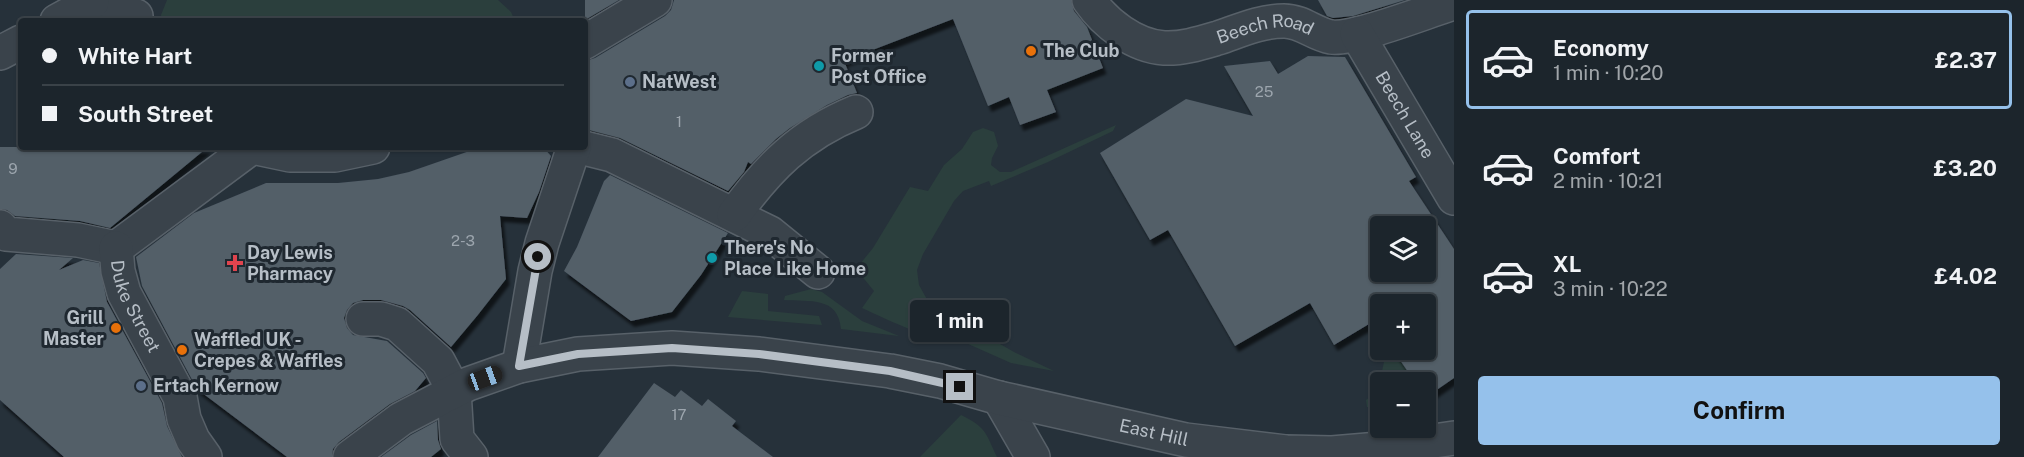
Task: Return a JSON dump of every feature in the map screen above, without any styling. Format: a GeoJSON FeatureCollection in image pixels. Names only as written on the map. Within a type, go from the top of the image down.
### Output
{"type":"FeatureCollection","features":[{"type":"Feature","properties":{"kind":"street","name":"Beech Road"},"geometry":{"type":"LineString","coordinates":[[1089,0],[1109,23],[1145,44],[1162,48],[1195,44],[1255,25],[1284,21],[1299,23],[1333,37],[1357,34],[1454,3]]}},
{"type":"Feature","properties":{"kind":"street"},"geometry":{"type":"LineString","coordinates":[[62,18],[91,1],[139,12]]}},
{"type":"Feature","properties":{"kind":"street"},"geometry":{"type":"LineString","coordinates":[[588,40],[648,1]]}},
{"type":"Feature","properties":{"kind":"street","name":"Beech Lane"},"geometry":{"type":"LineString","coordinates":[[1357,34],[1454,198]]}},
{"type":"Feature","properties":{"kind":"street"},"geometry":{"type":"LineString","coordinates":[[0,53],[18,44]]}},
{"type":"Feature","properties":{"kind":"street"},"geometry":{"type":"LineString","coordinates":[[734,216],[759,181],[792,148],[834,121],[856,112]]}},
{"type":"Feature","properties":{"kind":"street"},"geometry":{"type":"LineString","coordinates":[[588,149],[612,155],[770,233],[818,272]]}},
{"type":"Feature","properties":{"kind":"street"},"geometry":{"type":"LineString","coordinates":[[2,234],[78,240],[116,248],[248,150]]}},
{"type":"Feature","properties":{"kind":"street"},"geometry":{"type":"LineString","coordinates":[[266,150],[290,155],[335,155],[359,150]]}},
{"type":"Feature","properties":{"kind":"street"},"geometry":{"type":"LineString","coordinates":[[519,366],[534,271],[573,150]]}},
{"type":"Feature","properties":{"kind":"street","name":"Duke Street"},"geometry":{"type":"LineString","coordinates":[[116,248],[118,271],[124,293],[180,397],[184,418],[193,440],[205,457]]}},
{"type":"Feature","properties":{"kind":"street"},"geometry":{"type":"LineString","coordinates":[[363,319],[381,319],[397,324],[438,361],[454,391],[457,439],[471,457]]}},
{"type":"Feature","properties":{"kind":"street","name":"East Hill"},"geometry":{"type":"LineString","coordinates":[[350,457],[401,418],[454,391],[519,366],[578,354],[672,348],[759,354],[890,371],[940,381],[999,399],[1186,440],[1286,452],[1332,453],[1454,438]]}},
{"type":"Feature","properties":{"kind":"street"},"geometry":{"type":"LineString","coordinates":[[999,399],[1033,457]]}},
{"type":"Feature","properties":{"kind":"green space"},"geometry":{"type":"Polygon","coordinates":[[[167,0],[498,0],[511,12],[514,18],[162,18],[167,0]]]}},
{"type":"Feature","properties":{"kind":"green space"},"geometry":{"type":"Polygon","coordinates":[[[1116,125],[1113,131],[1048,162],[991,186],[989,181],[963,191],[954,201],[923,254],[917,270],[919,285],[929,303],[1014,352],[1054,371],[1011,363],[966,343],[941,339],[913,330],[862,308],[874,291],[856,269],[873,248],[910,187],[928,191],[944,165],[962,149],[973,132],[983,128],[994,132],[998,146],[991,165],[1000,172],[1011,172],[1116,125]]]}},
{"type":"Feature","properties":{"kind":"green space"},"geometry":{"type":"Polygon","coordinates":[[[811,289],[822,292],[862,321],[899,336],[841,329],[839,318],[829,306],[813,301],[784,300],[785,296],[811,289]]]}},
{"type":"Feature","properties":{"kind":"green space"},"geometry":{"type":"Polygon","coordinates":[[[742,291],[768,294],[768,311],[819,316],[822,325],[728,317],[742,291]]]}},
{"type":"Feature","properties":{"kind":"green space"},"geometry":{"type":"Polygon","coordinates":[[[1384,360],[1400,360],[1408,372],[1382,372],[1384,360]]]}},
{"type":"Feature","properties":{"kind":"green space"},"geometry":{"type":"Polygon","coordinates":[[[1370,397],[1370,407],[1367,407],[1366,400],[1370,397]]]}},
{"type":"Feature","properties":{"kind":"green space"},"geometry":{"type":"Polygon","coordinates":[[[961,415],[981,427],[997,457],[920,457],[961,415]]]}},
{"type":"Feature","properties":{"kind":"building"},"geometry":{"type":"Polygon","coordinates":[[[585,0],[619,0],[588,18],[585,18],[585,0]]]}},
{"type":"Feature","properties":{"kind":"building"},"geometry":{"type":"Polygon","coordinates":[[[674,0],[1071,0],[1074,11],[1087,27],[1103,68],[1047,90],[1056,112],[1020,125],[1009,97],[988,106],[953,19],[844,61],[857,93],[827,105],[790,128],[751,164],[748,162],[744,172],[728,191],[620,138],[588,130],[588,60],[665,16],[671,10],[674,0]]]}},
{"type":"Feature","properties":{"kind":"building"},"geometry":{"type":"Polygon","coordinates":[[[1318,0],[1405,0],[1353,16],[1333,18],[1327,16],[1318,0]]]}},
{"type":"Feature","properties":{"kind":"building"},"geometry":{"type":"Polygon","coordinates":[[[1308,56],[1345,57],[1416,177],[1409,181],[1432,216],[1370,216],[1370,282],[1436,282],[1436,222],[1454,249],[1454,378],[1436,390],[1436,372],[1408,372],[1400,360],[1436,360],[1436,294],[1370,294],[1370,323],[1334,345],[1310,303],[1235,346],[1168,230],[1150,240],[1100,153],[1186,99],[1253,116],[1224,66],[1270,61],[1278,74],[1308,56]]]}},
{"type":"Feature","properties":{"kind":"building"},"geometry":{"type":"Polygon","coordinates":[[[0,147],[18,147],[18,150],[204,150],[110,228],[80,221],[15,216],[7,210],[0,209],[0,147]]]}},
{"type":"Feature","properties":{"kind":"building"},"geometry":{"type":"Polygon","coordinates":[[[472,150],[546,150],[551,156],[539,192],[527,218],[500,216],[506,279],[451,347],[403,306],[381,300],[363,300],[353,303],[347,310],[344,318],[347,328],[353,335],[387,341],[423,373],[426,378],[415,391],[390,404],[339,442],[333,449],[332,457],[287,457],[197,389],[142,286],[136,257],[194,213],[266,183],[338,183],[378,179],[409,172],[472,150]]]}},
{"type":"Feature","properties":{"kind":"building"},"geometry":{"type":"Polygon","coordinates":[[[610,175],[728,233],[701,275],[672,312],[631,321],[564,271],[577,247],[604,181],[610,175]]]}},
{"type":"Feature","properties":{"kind":"building"},"geometry":{"type":"Polygon","coordinates":[[[16,254],[73,258],[59,270],[83,260],[99,263],[107,302],[162,403],[167,426],[182,457],[64,457],[0,400],[0,269],[16,254]]]}},
{"type":"Feature","properties":{"kind":"building"},"geometry":{"type":"Polygon","coordinates":[[[654,383],[675,397],[681,390],[702,406],[708,399],[736,421],[732,426],[773,457],[598,457],[654,383]]]}},
{"type":"Feature","properties":{"kind":"building"},"geometry":{"type":"Polygon","coordinates":[[[437,421],[441,449],[431,457],[381,457],[411,435],[437,421]]]}},
{"type":"Feature","properties":{"kind":"place","name":"The Club"},"geometry":{"type":"Point","coordinates":[1031,51]}},
{"type":"Feature","properties":{"kind":"place","name":"Former Post Office"},"geometry":{"type":"Point","coordinates":[819,66]}},
{"type":"Feature","properties":{"kind":"place","name":"NatWest"},"geometry":{"type":"Point","coordinates":[630,82]}},
{"type":"Feature","properties":{"kind":"place","name":"There's No Place Like Home"},"geometry":{"type":"Point","coordinates":[712,258]}},
{"type":"Feature","properties":{"kind":"place","name":"Day Lewis Pharmacy"},"geometry":{"type":"Point","coordinates":[235,263]}},
{"type":"Feature","properties":{"kind":"place","name":"Grill Master"},"geometry":{"type":"Point","coordinates":[116,328]}},
{"type":"Feature","properties":{"kind":"place","name":"Waffled UK - Crepes & Waffles"},"geometry":{"type":"Point","coordinates":[182,350]}},
{"type":"Feature","properties":{"kind":"place","name":"Ertach Kernow"},"geometry":{"type":"Point","coordinates":[141,386]}},
{"type":"Feature","properties":{"kind":"route"},"geometry":{"type":"LineString","coordinates":[[538,257],[519,366],[578,354],[672,348],[759,354],[890,371],[960,387]]}}]}
